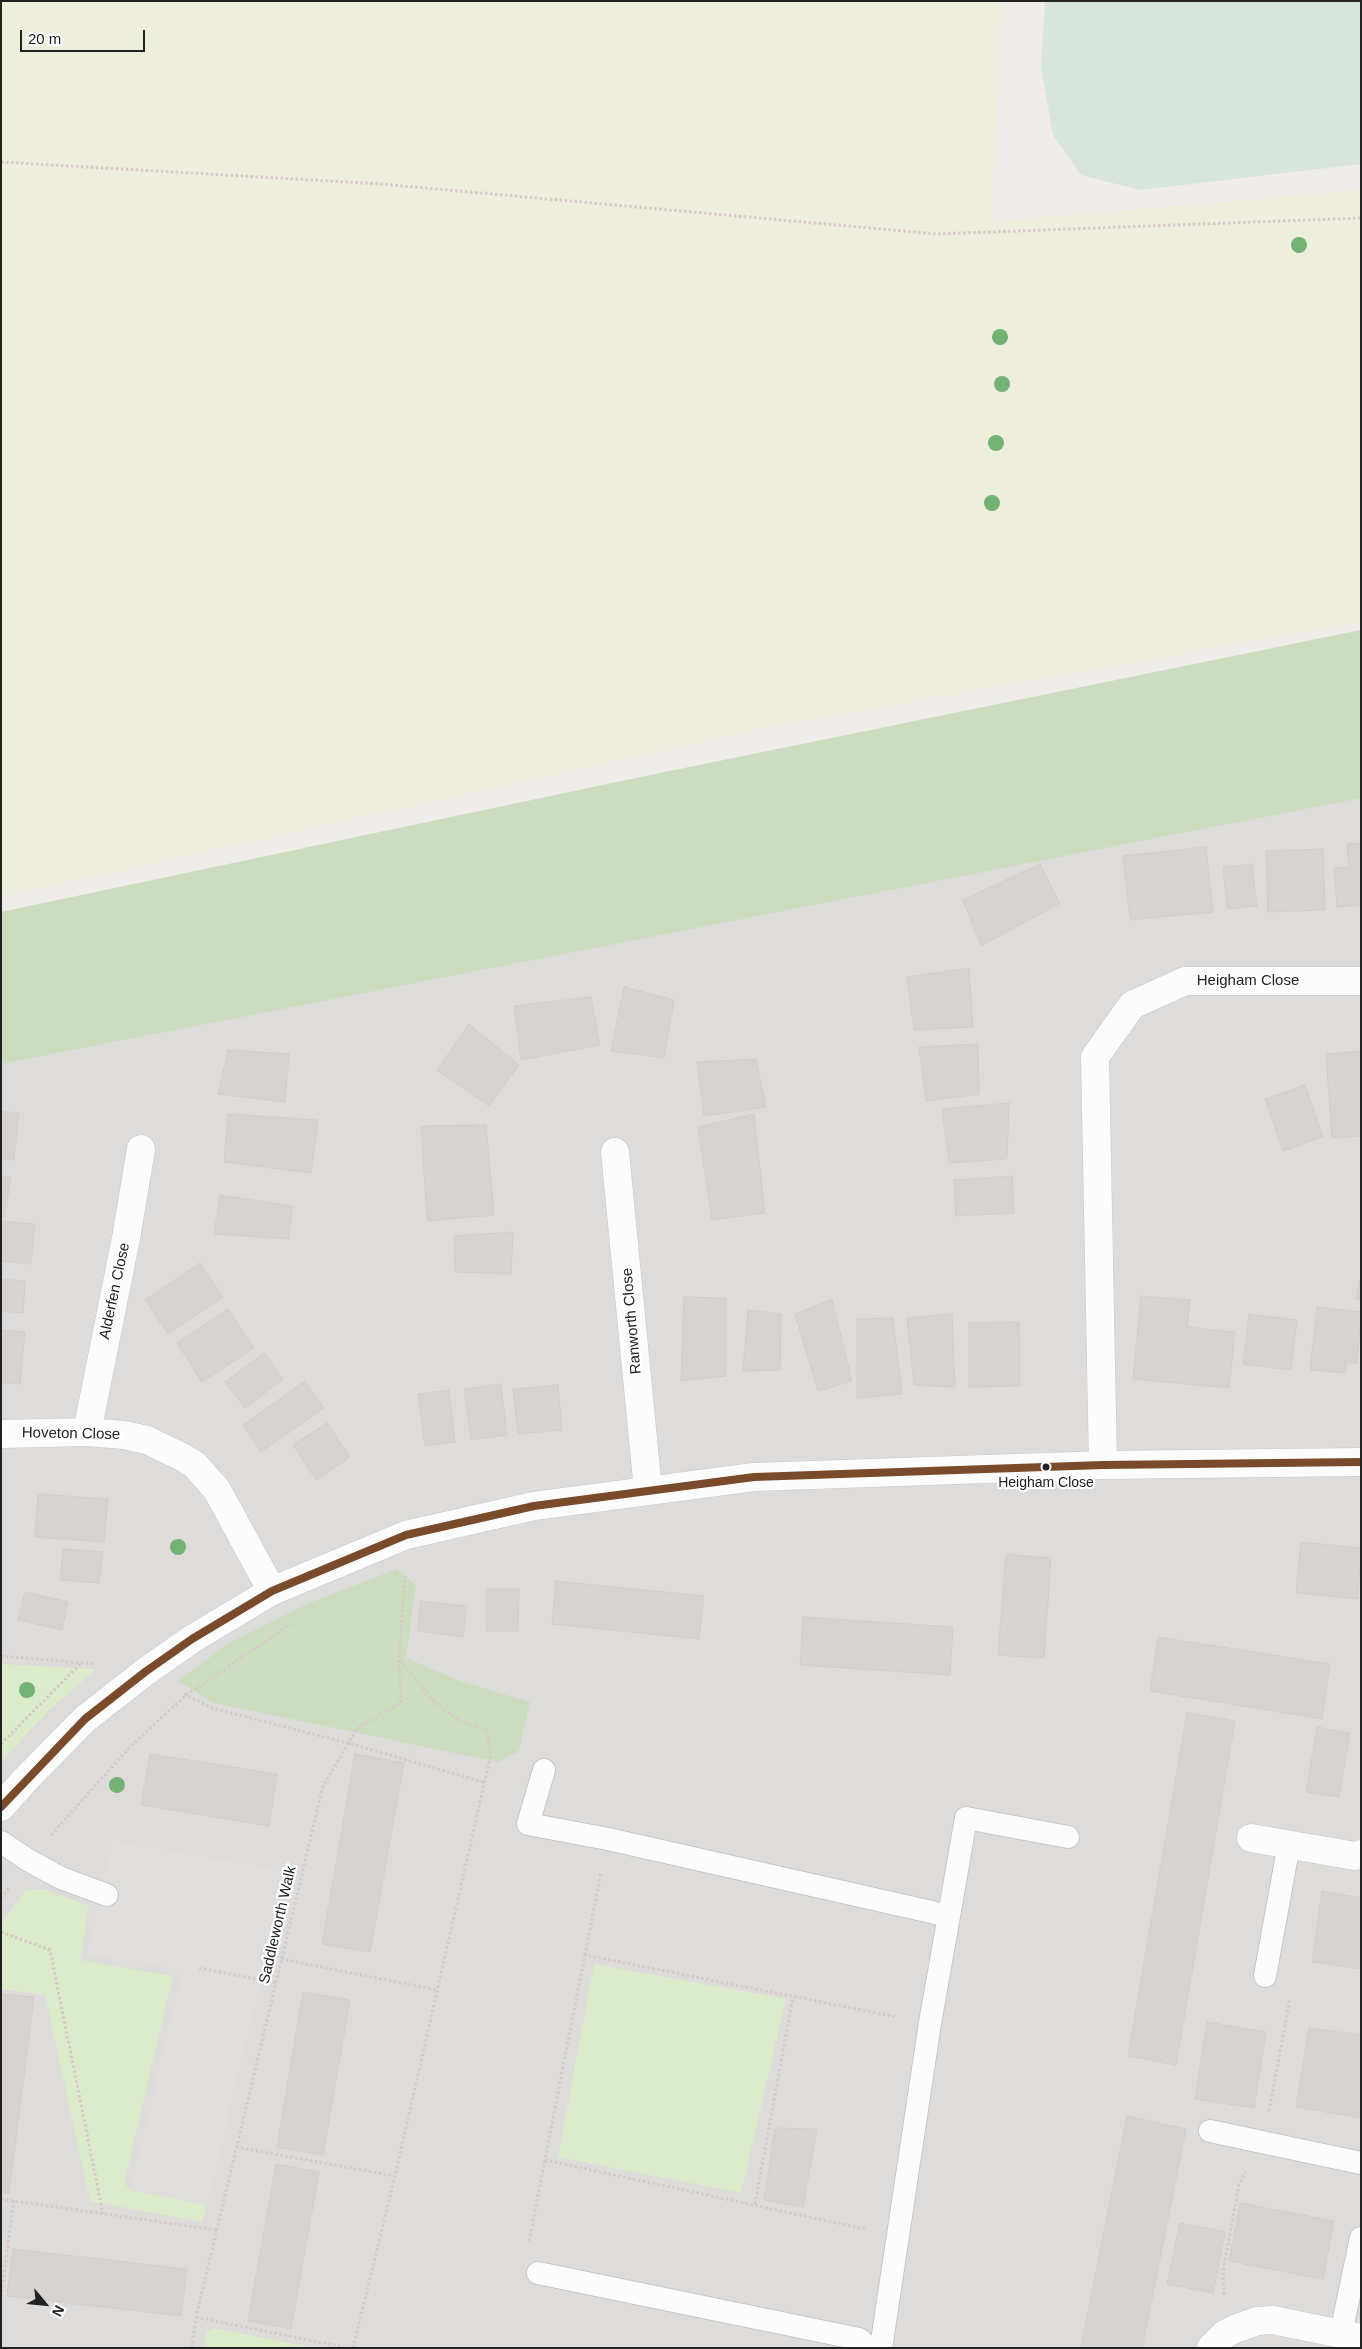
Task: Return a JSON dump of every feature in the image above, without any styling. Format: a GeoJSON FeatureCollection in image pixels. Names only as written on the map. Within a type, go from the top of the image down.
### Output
{"type":"FeatureCollection","features":[{"type":"Feature","properties":{"kind":"street","name":"Heigham Close"},"geometry":{"type":"LineString","coordinates":[[1103,1465],[1095,1057],[1132,1005],[1185,980],[1361,981]]}},
{"type":"Feature","properties":{"kind":"street","name":"Alderfen Close"},"geometry":{"type":"LineString","coordinates":[[87,1432],[126,1238],[141,1149]]}},
{"type":"Feature","properties":{"kind":"street","name":"Ranworth Close"},"geometry":{"type":"LineString","coordinates":[[615,1152],[648,1490]]}},
{"type":"Feature","properties":{"kind":"street","name":"Hoveton Close"},"geometry":{"type":"LineString","coordinates":[[1,1434],[87,1432],[124,1435],[147,1440],[168,1449],[195,1465],[217,1490],[272,1591]]}},
{"type":"Feature","properties":{"kind":"street"},"geometry":{"type":"LineString","coordinates":[[1,1808],[24,1781],[85,1720],[145,1672],[192,1639],[272,1591],[344,1559],[406,1535],[534,1506],[754,1477],[1103,1465],[1361,1462]]}},
{"type":"Feature","properties":{"kind":"street"},"geometry":{"type":"LineString","coordinates":[[1251,1838],[1355,1856],[1361,1854]]}},
{"type":"Feature","properties":{"kind":"street"},"geometry":{"type":"LineString","coordinates":[[1218,2341],[1257,2321],[1273,2320],[1351,2336]]}},
{"type":"Feature","properties":{"kind":"lane"},"geometry":{"type":"LineString","coordinates":[[544,1770],[528,1824],[608,1839],[949,1916]]}},
{"type":"Feature","properties":{"kind":"lane"},"geometry":{"type":"LineString","coordinates":[[880,2348],[930,2023],[966,1818],[1068,1837]]}},
{"type":"Feature","properties":{"kind":"lane"},"geometry":{"type":"LineString","coordinates":[[1,1842],[28,1860],[61,1878],[107,1895]]}},
{"type":"Feature","properties":{"kind":"lane"},"geometry":{"type":"LineString","coordinates":[[1265,1976],[1289,1844]]}},
{"type":"Feature","properties":{"kind":"lane"},"geometry":{"type":"LineString","coordinates":[[1210,2130],[1361,2163]]}},
{"type":"Feature","properties":{"kind":"lane"},"geometry":{"type":"LineString","coordinates":[[1351,2336],[1361,2238]]}},
{"type":"Feature","properties":{"kind":"lane"},"geometry":{"type":"LineString","coordinates":[[538,2273],[859,2339],[869,2348]]}},
{"type":"Feature","properties":{"kind":"path"},"geometry":{"type":"LineString","coordinates":[[1,162],[380,184],[937,234],[1361,218]]}},
{"type":"Feature","properties":{"kind":"path","name":"Saddleworth Walk"},"geometry":{"type":"LineString","coordinates":[[192,2348],[196,2317],[216,2230],[323,1786],[357,1728],[401,1702],[399,1660],[406,1535]]}},
{"type":"Feature","properties":{"kind":"path"},"geometry":{"type":"LineString","coordinates":[[396,1580],[404,1577]]}},
{"type":"Feature","properties":{"kind":"path"},"geometry":{"type":"LineString","coordinates":[[1,1898],[28,1860],[130,1747],[186,1695],[298,1620]]}},
{"type":"Feature","properties":{"kind":"path"},"geometry":{"type":"LineString","coordinates":[[1,1656],[82,1662],[145,1672],[212,1708],[348,1743],[483,1782]]}},
{"type":"Feature","properties":{"kind":"path"},"geometry":{"type":"LineString","coordinates":[[353,2348],[395,2176],[483,1782],[491,1754],[487,1730],[460,1720],[436,1704],[399,1660]]}},
{"type":"Feature","properties":{"kind":"path"},"geometry":{"type":"LineString","coordinates":[[1,1744],[82,1662]]}},
{"type":"Feature","properties":{"kind":"path"},"geometry":{"type":"LineString","coordinates":[[538,2273],[524,2270],[608,1839]]}},
{"type":"Feature","properties":{"kind":"path"},"geometry":{"type":"LineString","coordinates":[[1,1932],[50,1950],[103,2214]]}},
{"type":"Feature","properties":{"kind":"path"},"geometry":{"type":"LineString","coordinates":[[585,1955],[930,2023]]}},
{"type":"Feature","properties":{"kind":"path"},"geometry":{"type":"LineString","coordinates":[[281,1959],[437,1990]]}},
{"type":"Feature","properties":{"kind":"path"},"geometry":{"type":"LineString","coordinates":[[199,1968],[276,1983]]}},
{"type":"Feature","properties":{"kind":"path"},"geometry":{"type":"LineString","coordinates":[[755,2204],[792,1997]]}},
{"type":"Feature","properties":{"kind":"path"},"geometry":{"type":"LineString","coordinates":[[1218,2341],[1222,2271],[1240,2184],[1263,2142]]}},
{"type":"Feature","properties":{"kind":"path"},"geometry":{"type":"LineString","coordinates":[[236,2147],[395,2176]]}},
{"type":"Feature","properties":{"kind":"path"},"geometry":{"type":"LineString","coordinates":[[545,2160],[898,2236]]}},
{"type":"Feature","properties":{"kind":"path"},"geometry":{"type":"LineString","coordinates":[[1,2199],[216,2230]]}},
{"type":"Feature","properties":{"kind":"path"},"geometry":{"type":"LineString","coordinates":[[1,2297],[14,2200]]}},
{"type":"Feature","properties":{"kind":"path"},"geometry":{"type":"LineString","coordinates":[[196,2317],[348,2348]]}},
{"type":"Feature","properties":{"kind":"shaded area"},"geometry":{"type":"Polygon","coordinates":[[[1045,1],[1361,1],[1361,164],[1140,190],[1081,175],[1053,135],[1041,67],[1045,1]]]}},
{"type":"Feature","properties":{"kind":"shaded area"},"geometry":{"type":"Polygon","coordinates":[[[1361,779],[1361,2348],[1,2348],[1,1046],[1361,779]]]}},
{"type":"Feature","properties":{"kind":"shaded area"},"geometry":{"type":"Polygon","coordinates":[[[113,1841],[286,1872],[207,2205],[131,2190],[183,1969],[88,1954],[113,1841]]]}},
{"type":"Feature","properties":{"kind":"green space"},"geometry":{"type":"Polygon","coordinates":[[[1,1],[1002,1],[990,226],[1000,221],[1361,190],[1361,622],[770,727],[1,897],[1,1]]]}},
{"type":"Feature","properties":{"kind":"green space"},"geometry":{"type":"Polygon","coordinates":[[[1361,630],[1361,798],[1,1064],[1,912],[650,775],[1361,630]]]}},
{"type":"Feature","properties":{"kind":"green space"},"geometry":{"type":"Polygon","coordinates":[[[397,1569],[416,1585],[406,1658],[460,1681],[530,1702],[519,1751],[498,1762],[214,1703],[178,1681],[227,1644],[309,1603],[397,1569]]]}},
{"type":"Feature","properties":{"kind":"green space"},"geometry":{"type":"Polygon","coordinates":[[[1,1664],[96,1669],[49,1710],[1,1762],[1,1664]]]}},
{"type":"Feature","properties":{"kind":"green space"},"geometry":{"type":"Polygon","coordinates":[[[44,1889],[89,1906],[80,1960],[173,1976],[124,2183],[131,2190],[207,2205],[202,2222],[90,2201],[45,1995],[1,1989],[1,1924],[26,1890],[44,1889]]]}},
{"type":"Feature","properties":{"kind":"green space"},"geometry":{"type":"Polygon","coordinates":[[[594,1964],[786,1999],[741,2193],[558,2157],[594,1964]]]}},
{"type":"Feature","properties":{"kind":"green space"},"geometry":{"type":"Polygon","coordinates":[[[214,2328],[314,2348],[204,2348],[207,2332],[214,2328]]]}},
{"type":"Feature","properties":{"kind":"building"},"geometry":{"type":"Polygon","coordinates":[[[1361,843],[1361,905],[1337,907],[1334,868],[1349,867],[1347,844],[1361,843]]]}},
{"type":"Feature","properties":{"kind":"building"},"geometry":{"type":"Polygon","coordinates":[[[1206,847],[1213,912],[1130,920],[1123,856],[1206,847]]]}},
{"type":"Feature","properties":{"kind":"building"},"geometry":{"type":"Polygon","coordinates":[[[1323,849],[1325,910],[1268,912],[1266,851],[1323,849]]]}},
{"type":"Feature","properties":{"kind":"building"},"geometry":{"type":"Polygon","coordinates":[[[1040,864],[1060,903],[981,946],[963,900],[1040,864]]]}},
{"type":"Feature","properties":{"kind":"building"},"geometry":{"type":"Polygon","coordinates":[[[1252,864],[1257,906],[1227,909],[1223,867],[1252,864]]]}},
{"type":"Feature","properties":{"kind":"building"},"geometry":{"type":"Polygon","coordinates":[[[969,968],[973,1027],[914,1030],[907,977],[969,968]]]}},
{"type":"Feature","properties":{"kind":"building"},"geometry":{"type":"Polygon","coordinates":[[[624,987],[674,1000],[664,1058],[611,1051],[624,987]]]}},
{"type":"Feature","properties":{"kind":"building"},"geometry":{"type":"Polygon","coordinates":[[[591,997],[600,1045],[521,1060],[514,1006],[591,997]]]}},
{"type":"Feature","properties":{"kind":"building"},"geometry":{"type":"Polygon","coordinates":[[[469,1024],[519,1065],[489,1106],[437,1070],[469,1024]]]}},
{"type":"Feature","properties":{"kind":"building"},"geometry":{"type":"Polygon","coordinates":[[[978,1044],[979,1094],[926,1101],[919,1047],[978,1044]]]}},
{"type":"Feature","properties":{"kind":"building"},"geometry":{"type":"Polygon","coordinates":[[[228,1050],[289,1054],[285,1102],[218,1094],[228,1050]]]}},
{"type":"Feature","properties":{"kind":"building"},"geometry":{"type":"Polygon","coordinates":[[[1361,1051],[1361,1136],[1332,1138],[1326,1054],[1361,1051]]]}},
{"type":"Feature","properties":{"kind":"building"},"geometry":{"type":"Polygon","coordinates":[[[756,1059],[766,1107],[704,1116],[697,1062],[756,1059]]]}},
{"type":"Feature","properties":{"kind":"building"},"geometry":{"type":"Polygon","coordinates":[[[1305,1085],[1323,1137],[1283,1151],[1265,1099],[1305,1085]]]}},
{"type":"Feature","properties":{"kind":"building"},"geometry":{"type":"Polygon","coordinates":[[[1009,1103],[1007,1159],[949,1163],[942,1109],[1009,1103]]]}},
{"type":"Feature","properties":{"kind":"building"},"geometry":{"type":"Polygon","coordinates":[[[1,1111],[19,1113],[14,1160],[1,1159],[1,1111]]]}},
{"type":"Feature","properties":{"kind":"building"},"geometry":{"type":"Polygon","coordinates":[[[228,1114],[318,1120],[311,1173],[224,1162],[228,1114]]]}},
{"type":"Feature","properties":{"kind":"building"},"geometry":{"type":"Polygon","coordinates":[[[754,1114],[765,1213],[712,1220],[698,1127],[754,1114]]]}},
{"type":"Feature","properties":{"kind":"building"},"geometry":{"type":"Polygon","coordinates":[[[486,1125],[494,1215],[427,1221],[421,1126],[486,1125]]]}},
{"type":"Feature","properties":{"kind":"building"},"geometry":{"type":"Polygon","coordinates":[[[1,1176],[11,1178],[4,1217],[1,1217],[1,1176]]]}},
{"type":"Feature","properties":{"kind":"building"},"geometry":{"type":"Polygon","coordinates":[[[1012,1176],[1014,1213],[956,1216],[954,1180],[1012,1176]]]}},
{"type":"Feature","properties":{"kind":"building"},"geometry":{"type":"Polygon","coordinates":[[[220,1195],[292,1206],[289,1239],[214,1234],[220,1195]]]}},
{"type":"Feature","properties":{"kind":"building"},"geometry":{"type":"Polygon","coordinates":[[[1,1221],[35,1224],[31,1264],[1,1261],[1,1221]]]}},
{"type":"Feature","properties":{"kind":"building"},"geometry":{"type":"Polygon","coordinates":[[[513,1232],[511,1274],[455,1272],[454,1236],[513,1232]]]}},
{"type":"Feature","properties":{"kind":"building"},"geometry":{"type":"Polygon","coordinates":[[[200,1263],[223,1297],[168,1334],[145,1300],[200,1263]]]}},
{"type":"Feature","properties":{"kind":"building"},"geometry":{"type":"Polygon","coordinates":[[[1361,1274],[1361,1300],[1356,1299],[1361,1274]]]}},
{"type":"Feature","properties":{"kind":"building"},"geometry":{"type":"Polygon","coordinates":[[[1,1279],[25,1281],[23,1313],[1,1311],[1,1279]]]}},
{"type":"Feature","properties":{"kind":"building"},"geometry":{"type":"Polygon","coordinates":[[[1141,1296],[1190,1300],[1187,1327],[1235,1332],[1229,1388],[1133,1379],[1141,1296]]]}},
{"type":"Feature","properties":{"kind":"building"},"geometry":{"type":"Polygon","coordinates":[[[684,1297],[726,1298],[726,1376],[681,1381],[684,1297]]]}},
{"type":"Feature","properties":{"kind":"building"},"geometry":{"type":"Polygon","coordinates":[[[832,1299],[852,1381],[818,1391],[795,1314],[832,1299]]]}},
{"type":"Feature","properties":{"kind":"building"},"geometry":{"type":"Polygon","coordinates":[[[1317,1307],[1361,1312],[1357,1363],[1347,1362],[1345,1373],[1310,1370],[1317,1307]]]}},
{"type":"Feature","properties":{"kind":"building"},"geometry":{"type":"Polygon","coordinates":[[[228,1309],[254,1348],[202,1382],[177,1343],[228,1309]]]}},
{"type":"Feature","properties":{"kind":"building"},"geometry":{"type":"Polygon","coordinates":[[[748,1310],[781,1314],[780,1370],[743,1371],[748,1310]]]}},
{"type":"Feature","properties":{"kind":"building"},"geometry":{"type":"Polygon","coordinates":[[[952,1314],[955,1387],[914,1385],[907,1318],[952,1314]]]}},
{"type":"Feature","properties":{"kind":"building"},"geometry":{"type":"Polygon","coordinates":[[[1249,1314],[1297,1320],[1291,1370],[1243,1364],[1249,1314]]]}},
{"type":"Feature","properties":{"kind":"building"},"geometry":{"type":"Polygon","coordinates":[[[893,1318],[902,1394],[857,1398],[857,1319],[893,1318]]]}},
{"type":"Feature","properties":{"kind":"building"},"geometry":{"type":"Polygon","coordinates":[[[1019,1322],[1020,1386],[969,1387],[969,1323],[1019,1322]]]}},
{"type":"Feature","properties":{"kind":"building"},"geometry":{"type":"Polygon","coordinates":[[[1,1330],[25,1332],[20,1384],[1,1383],[1,1330]]]}},
{"type":"Feature","properties":{"kind":"building"},"geometry":{"type":"Polygon","coordinates":[[[264,1353],[283,1379],[245,1408],[225,1382],[264,1353]]]}},
{"type":"Feature","properties":{"kind":"building"},"geometry":{"type":"Polygon","coordinates":[[[305,1381],[324,1408],[261,1452],[243,1425],[305,1381]]]}},
{"type":"Feature","properties":{"kind":"building"},"geometry":{"type":"Polygon","coordinates":[[[501,1384],[507,1435],[471,1440],[464,1389],[501,1384]]]}},
{"type":"Feature","properties":{"kind":"building"},"geometry":{"type":"Polygon","coordinates":[[[558,1385],[562,1430],[518,1434],[513,1389],[558,1385]]]}},
{"type":"Feature","properties":{"kind":"building"},"geometry":{"type":"Polygon","coordinates":[[[449,1390],[455,1442],[425,1446],[418,1394],[449,1390]]]}},
{"type":"Feature","properties":{"kind":"building"},"geometry":{"type":"Polygon","coordinates":[[[327,1423],[350,1457],[316,1480],[293,1445],[327,1423]]]}},
{"type":"Feature","properties":{"kind":"building"},"geometry":{"type":"Polygon","coordinates":[[[38,1494],[108,1499],[104,1542],[35,1537],[38,1494]]]}},
{"type":"Feature","properties":{"kind":"building"},"geometry":{"type":"Polygon","coordinates":[[[1301,1542],[1361,1548],[1358,1599],[1296,1593],[1301,1542]]]}},
{"type":"Feature","properties":{"kind":"building"},"geometry":{"type":"Polygon","coordinates":[[[63,1549],[103,1552],[99,1583],[60,1580],[63,1549]]]}},
{"type":"Feature","properties":{"kind":"building"},"geometry":{"type":"Polygon","coordinates":[[[1006,1554],[1051,1558],[1044,1658],[998,1655],[1006,1554]]]}},
{"type":"Feature","properties":{"kind":"building"},"geometry":{"type":"Polygon","coordinates":[[[556,1581],[704,1596],[699,1639],[552,1624],[556,1581]]]}},
{"type":"Feature","properties":{"kind":"building"},"geometry":{"type":"Polygon","coordinates":[[[486,1589],[519,1589],[518,1631],[486,1631],[486,1589]]]}},
{"type":"Feature","properties":{"kind":"building"},"geometry":{"type":"Polygon","coordinates":[[[25,1592],[68,1602],[62,1630],[18,1620],[25,1592]]]}},
{"type":"Feature","properties":{"kind":"building"},"geometry":{"type":"Polygon","coordinates":[[[421,1601],[467,1606],[463,1637],[417,1631],[421,1601]]]}},
{"type":"Feature","properties":{"kind":"building"},"geometry":{"type":"Polygon","coordinates":[[[803,1617],[953,1627],[950,1675],[800,1665],[803,1617]]]}},
{"type":"Feature","properties":{"kind":"building"},"geometry":{"type":"Polygon","coordinates":[[[1158,1637],[1330,1664],[1322,1719],[1150,1691],[1158,1637]]]}},
{"type":"Feature","properties":{"kind":"building"},"geometry":{"type":"Polygon","coordinates":[[[1187,1713],[1235,1721],[1176,2065],[1128,2056],[1187,1713]]]}},
{"type":"Feature","properties":{"kind":"building"},"geometry":{"type":"Polygon","coordinates":[[[1317,1727],[1350,1733],[1339,1797],[1306,1792],[1317,1727]]]}},
{"type":"Feature","properties":{"kind":"building"},"geometry":{"type":"Polygon","coordinates":[[[150,1754],[277,1774],[269,1826],[141,1805],[150,1754]]]}},
{"type":"Feature","properties":{"kind":"building"},"geometry":{"type":"Polygon","coordinates":[[[355,1754],[404,1763],[370,1952],[322,1944],[355,1754]]]}},
{"type":"Feature","properties":{"kind":"building"},"geometry":{"type":"Polygon","coordinates":[[[1322,1891],[1361,1898],[1361,1969],[1312,1962],[1322,1891]]]}},
{"type":"Feature","properties":{"kind":"building"},"geometry":{"type":"Polygon","coordinates":[[[303,1992],[350,2000],[323,2155],[277,2147],[303,1992]]]}},
{"type":"Feature","properties":{"kind":"building"},"geometry":{"type":"Polygon","coordinates":[[[1,1994],[34,1997],[9,2193],[1,2192],[1,1994]]]}},
{"type":"Feature","properties":{"kind":"building"},"geometry":{"type":"Polygon","coordinates":[[[1207,2022],[1266,2032],[1254,2108],[1195,2099],[1207,2022]]]}},
{"type":"Feature","properties":{"kind":"building"},"geometry":{"type":"Polygon","coordinates":[[[1309,2028],[1361,2035],[1361,2118],[1296,2107],[1309,2028]]]}},
{"type":"Feature","properties":{"kind":"building"},"geometry":{"type":"Polygon","coordinates":[[[1127,2116],[1186,2129],[1142,2348],[1089,2348],[1081,2346],[1127,2116]]]}},
{"type":"Feature","properties":{"kind":"building"},"geometry":{"type":"Polygon","coordinates":[[[775,2128],[817,2129],[803,2207],[764,2200],[775,2128]]]}},
{"type":"Feature","properties":{"kind":"building"},"geometry":{"type":"Polygon","coordinates":[[[276,2164],[319,2172],[291,2329],[248,2321],[276,2164]]]}},
{"type":"Feature","properties":{"kind":"building"},"geometry":{"type":"Polygon","coordinates":[[[1240,2203],[1334,2221],[1323,2279],[1229,2261],[1240,2203]]]}},
{"type":"Feature","properties":{"kind":"building"},"geometry":{"type":"Polygon","coordinates":[[[1180,2223],[1225,2232],[1213,2293],[1167,2284],[1180,2223]]]}},
{"type":"Feature","properties":{"kind":"building"},"geometry":{"type":"Polygon","coordinates":[[[13,2249],[187,2269],[181,2316],[7,2296],[13,2249]]]}},
{"type":"Feature","properties":{"kind":"transit line"},"geometry":{"type":"LineString","coordinates":[[1,1807],[85,1719],[145,1672],[192,1639],[272,1591],[406,1535],[534,1506],[754,1477],[1103,1465],[1361,1462]]}},
{"type":"Feature","properties":{"kind":"place","name":"Heigham Close"},"geometry":{"type":"Point","coordinates":[1046,1467]}}]}
